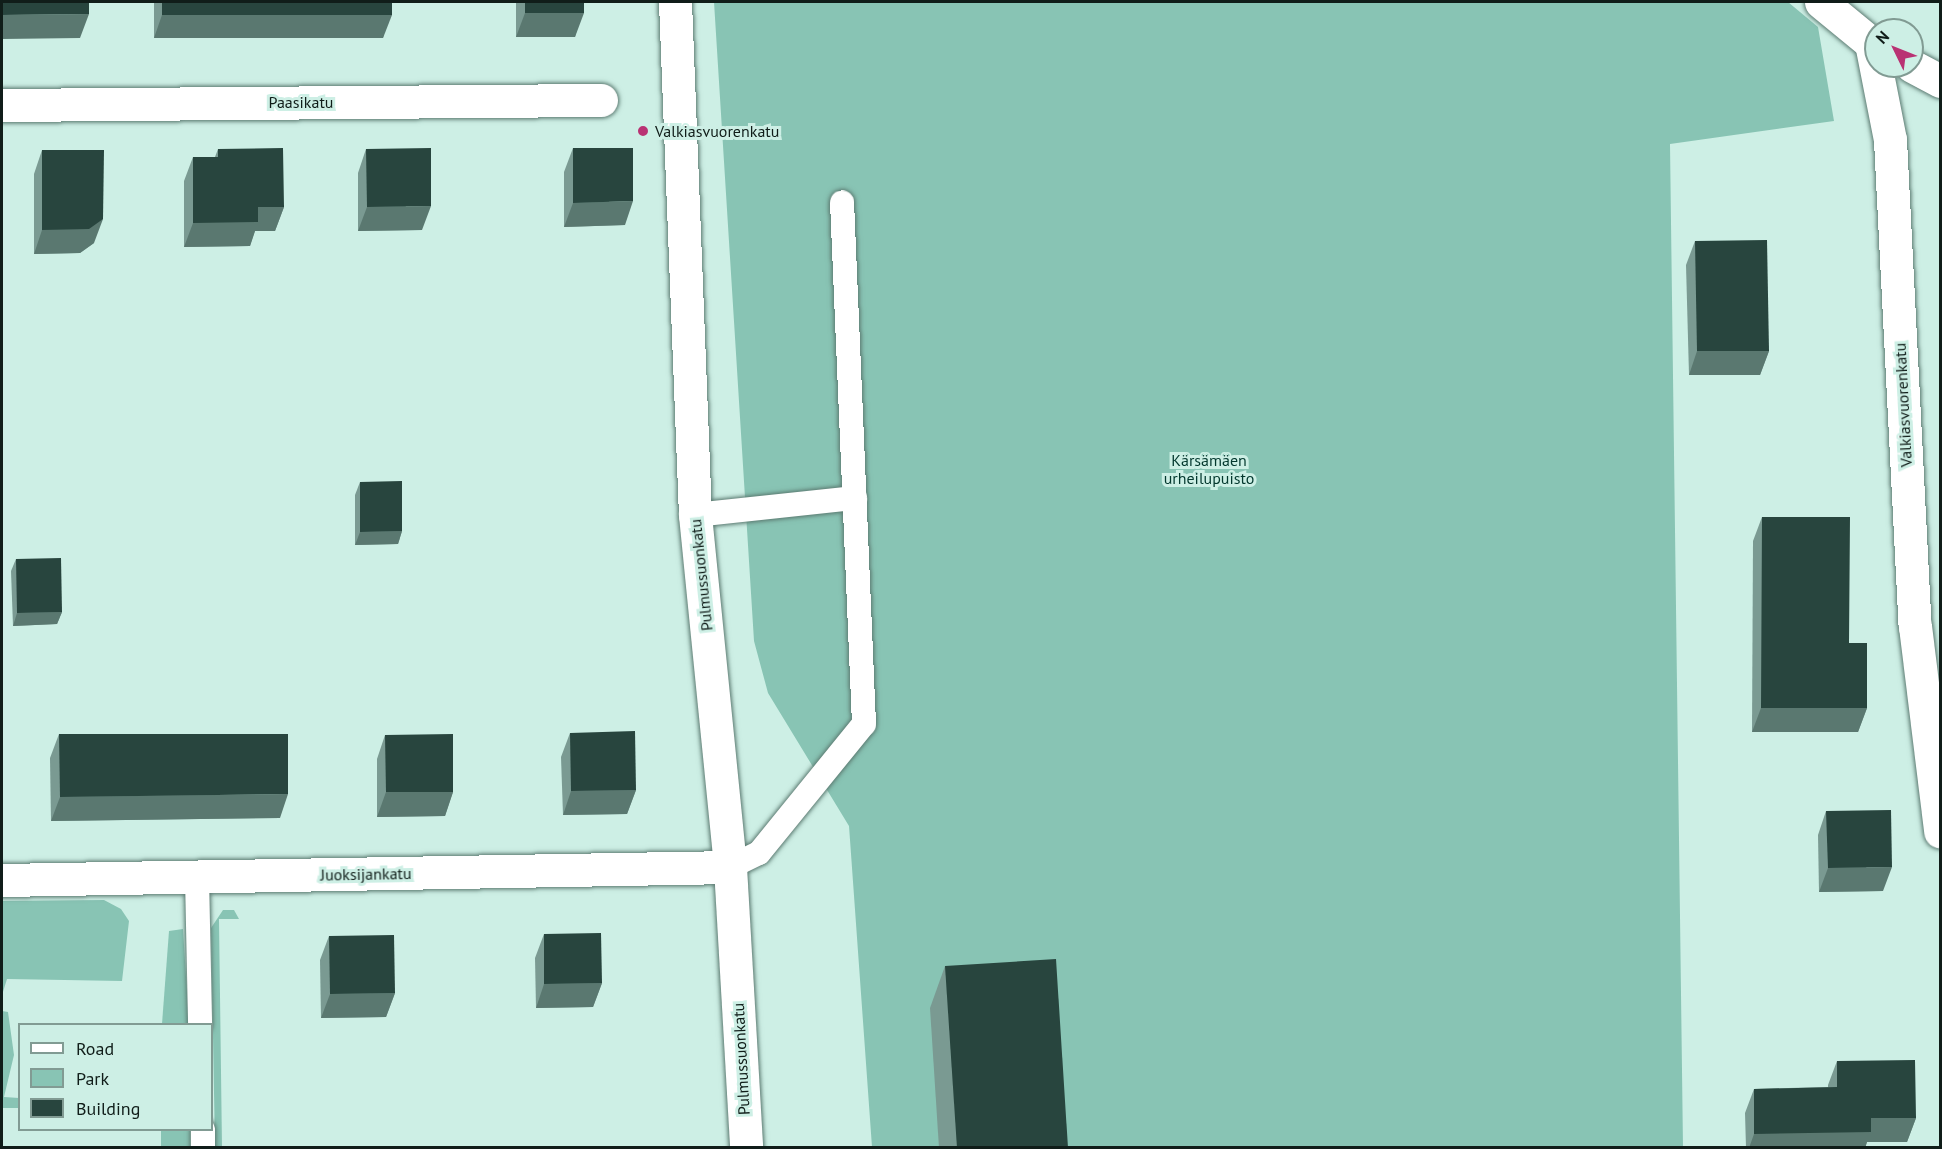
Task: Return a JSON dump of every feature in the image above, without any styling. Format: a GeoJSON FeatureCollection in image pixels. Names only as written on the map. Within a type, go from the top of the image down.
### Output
{"type":"FeatureCollection","features":[{"type":"Feature","properties":{"kind":"street","name":"Pulmussuonkatu"},"geometry":{"type":"LineString","coordinates":[[675,2],[695,515],[730,867],[746,1148]]}},
{"type":"Feature","properties":{"kind":"street","name":"Valkiasvuorenkatu"},"geometry":{"type":"LineString","coordinates":[[1821,2],[1864,36]]}},
{"type":"Feature","properties":{"kind":"street"},"geometry":{"type":"LineString","coordinates":[[1924,72],[1941,81]]}},
{"type":"Feature","properties":{"kind":"street","name":"Valkiasvuorenkatu"},"geometry":{"type":"LineString","coordinates":[[1880,78],[1890,140],[1915,626],[1941,831]]}},
{"type":"Feature","properties":{"kind":"street","name":"Paasikatu"},"geometry":{"type":"LineString","coordinates":[[2,105],[601,100]]}},
{"type":"Feature","properties":{"kind":"street","name":"Juoksijankatu"},"geometry":{"type":"LineString","coordinates":[[2,880],[730,867]]}},
{"type":"Feature","properties":{"kind":"lane"},"geometry":{"type":"LineString","coordinates":[[730,867],[759,853],[864,724],[842,202]]}},
{"type":"Feature","properties":{"kind":"lane"},"geometry":{"type":"LineString","coordinates":[[695,515],[855,498]]}},
{"type":"Feature","properties":{"kind":"lane"},"geometry":{"type":"LineString","coordinates":[[197,877],[200,1023]]}},
{"type":"Feature","properties":{"kind":"lane"},"geometry":{"type":"LineString","coordinates":[[203,1131],[203,1148]]}},
{"type":"Feature","properties":{"kind":"green space","name":"Kärsämäen urheilupuisto"},"geometry":{"type":"Polygon","coordinates":[[[714,2],[1788,2],[1818,27],[1834,121],[1670,144],[1683,1147],[872,1147],[849,826],[768,693],[754,641],[714,2]]]}},
{"type":"Feature","properties":{"kind":"green space"},"geometry":{"type":"Polygon","coordinates":[[[104,900],[121,909],[129,921],[122,981],[7,979],[2,995],[2,901],[104,900]]]}},
{"type":"Feature","properties":{"kind":"green space"},"geometry":{"type":"Polygon","coordinates":[[[223,910],[234,910],[239,919],[219,919],[222,1147],[215,1147],[211,928],[223,910]]]}},
{"type":"Feature","properties":{"kind":"green space"},"geometry":{"type":"Polygon","coordinates":[[[183,929],[189,1023],[162,1023],[169,931],[183,929]]]}},
{"type":"Feature","properties":{"kind":"green space"},"geometry":{"type":"Polygon","coordinates":[[[2,1011],[8,1012],[14,1055],[4,1097],[18,1098],[18,1108],[2,1108],[2,1011]]]}},
{"type":"Feature","properties":{"kind":"green space"},"geometry":{"type":"Polygon","coordinates":[[[161,1131],[190,1131],[190,1147],[161,1147],[161,1131]]]}},
{"type":"Feature","properties":{"kind":"building"},"geometry":{"type":"Polygon","coordinates":[[[2,2],[89,2],[89,14],[2,15],[2,2]]]}},
{"type":"Feature","properties":{"kind":"building"},"geometry":{"type":"Polygon","coordinates":[[[162,2],[392,2],[392,15],[162,15],[162,2]]]}},
{"type":"Feature","properties":{"kind":"building"},"geometry":{"type":"Polygon","coordinates":[[[525,2],[584,2],[584,13],[525,13],[525,2]]]}},
{"type":"Feature","properties":{"kind":"building"},"geometry":{"type":"Polygon","coordinates":[[[283,148],[284,207],[258,207],[258,222],[193,223],[193,157],[218,157],[218,149],[283,148]]]}},
{"type":"Feature","properties":{"kind":"building"},"geometry":{"type":"Polygon","coordinates":[[[431,148],[431,206],[367,207],[366,149],[431,148]]]}},
{"type":"Feature","properties":{"kind":"building"},"geometry":{"type":"Polygon","coordinates":[[[573,148],[633,148],[633,201],[573,203],[573,148]]]}},
{"type":"Feature","properties":{"kind":"building"},"geometry":{"type":"Polygon","coordinates":[[[42,150],[104,150],[103,219],[89,229],[42,230],[42,150]]]}},
{"type":"Feature","properties":{"kind":"building"},"geometry":{"type":"Polygon","coordinates":[[[1767,240],[1769,351],[1697,351],[1695,241],[1767,240]]]}},
{"type":"Feature","properties":{"kind":"building"},"geometry":{"type":"Polygon","coordinates":[[[402,481],[402,531],[360,532],[360,482],[402,481]]]}},
{"type":"Feature","properties":{"kind":"building"},"geometry":{"type":"Polygon","coordinates":[[[1762,517],[1850,517],[1849,643],[1867,643],[1867,708],[1761,708],[1762,517]]]}},
{"type":"Feature","properties":{"kind":"building"},"geometry":{"type":"Polygon","coordinates":[[[61,558],[62,612],[17,613],[16,559],[61,558]]]}},
{"type":"Feature","properties":{"kind":"building"},"geometry":{"type":"Polygon","coordinates":[[[635,731],[636,790],[571,791],[570,733],[635,731]]]}},
{"type":"Feature","properties":{"kind":"building"},"geometry":{"type":"Polygon","coordinates":[[[59,734],[288,734],[288,794],[60,797],[59,734]]]}},
{"type":"Feature","properties":{"kind":"building"},"geometry":{"type":"Polygon","coordinates":[[[453,734],[453,792],[386,792],[385,735],[453,734]]]}},
{"type":"Feature","properties":{"kind":"building"},"geometry":{"type":"Polygon","coordinates":[[[1891,810],[1892,867],[1828,868],[1826,811],[1891,810]]]}},
{"type":"Feature","properties":{"kind":"building"},"geometry":{"type":"Polygon","coordinates":[[[601,933],[602,983],[544,984],[544,934],[601,933]]]}},
{"type":"Feature","properties":{"kind":"building"},"geometry":{"type":"Polygon","coordinates":[[[394,935],[395,993],[330,994],[329,936],[394,935]]]}},
{"type":"Feature","properties":{"kind":"building"},"geometry":{"type":"Polygon","coordinates":[[[1056,959],[1068,1148],[957,1148],[945,966],[1056,959]]]}},
{"type":"Feature","properties":{"kind":"building"},"geometry":{"type":"Polygon","coordinates":[[[1915,1060],[1916,1118],[1871,1118],[1871,1132],[1754,1134],[1754,1089],[1837,1087],[1837,1061],[1915,1060]]]}},
{"type":"Feature","properties":{"kind":"place","name":"Valkiasvuorenkatu"},"geometry":{"type":"Point","coordinates":[643,131]}}]}
